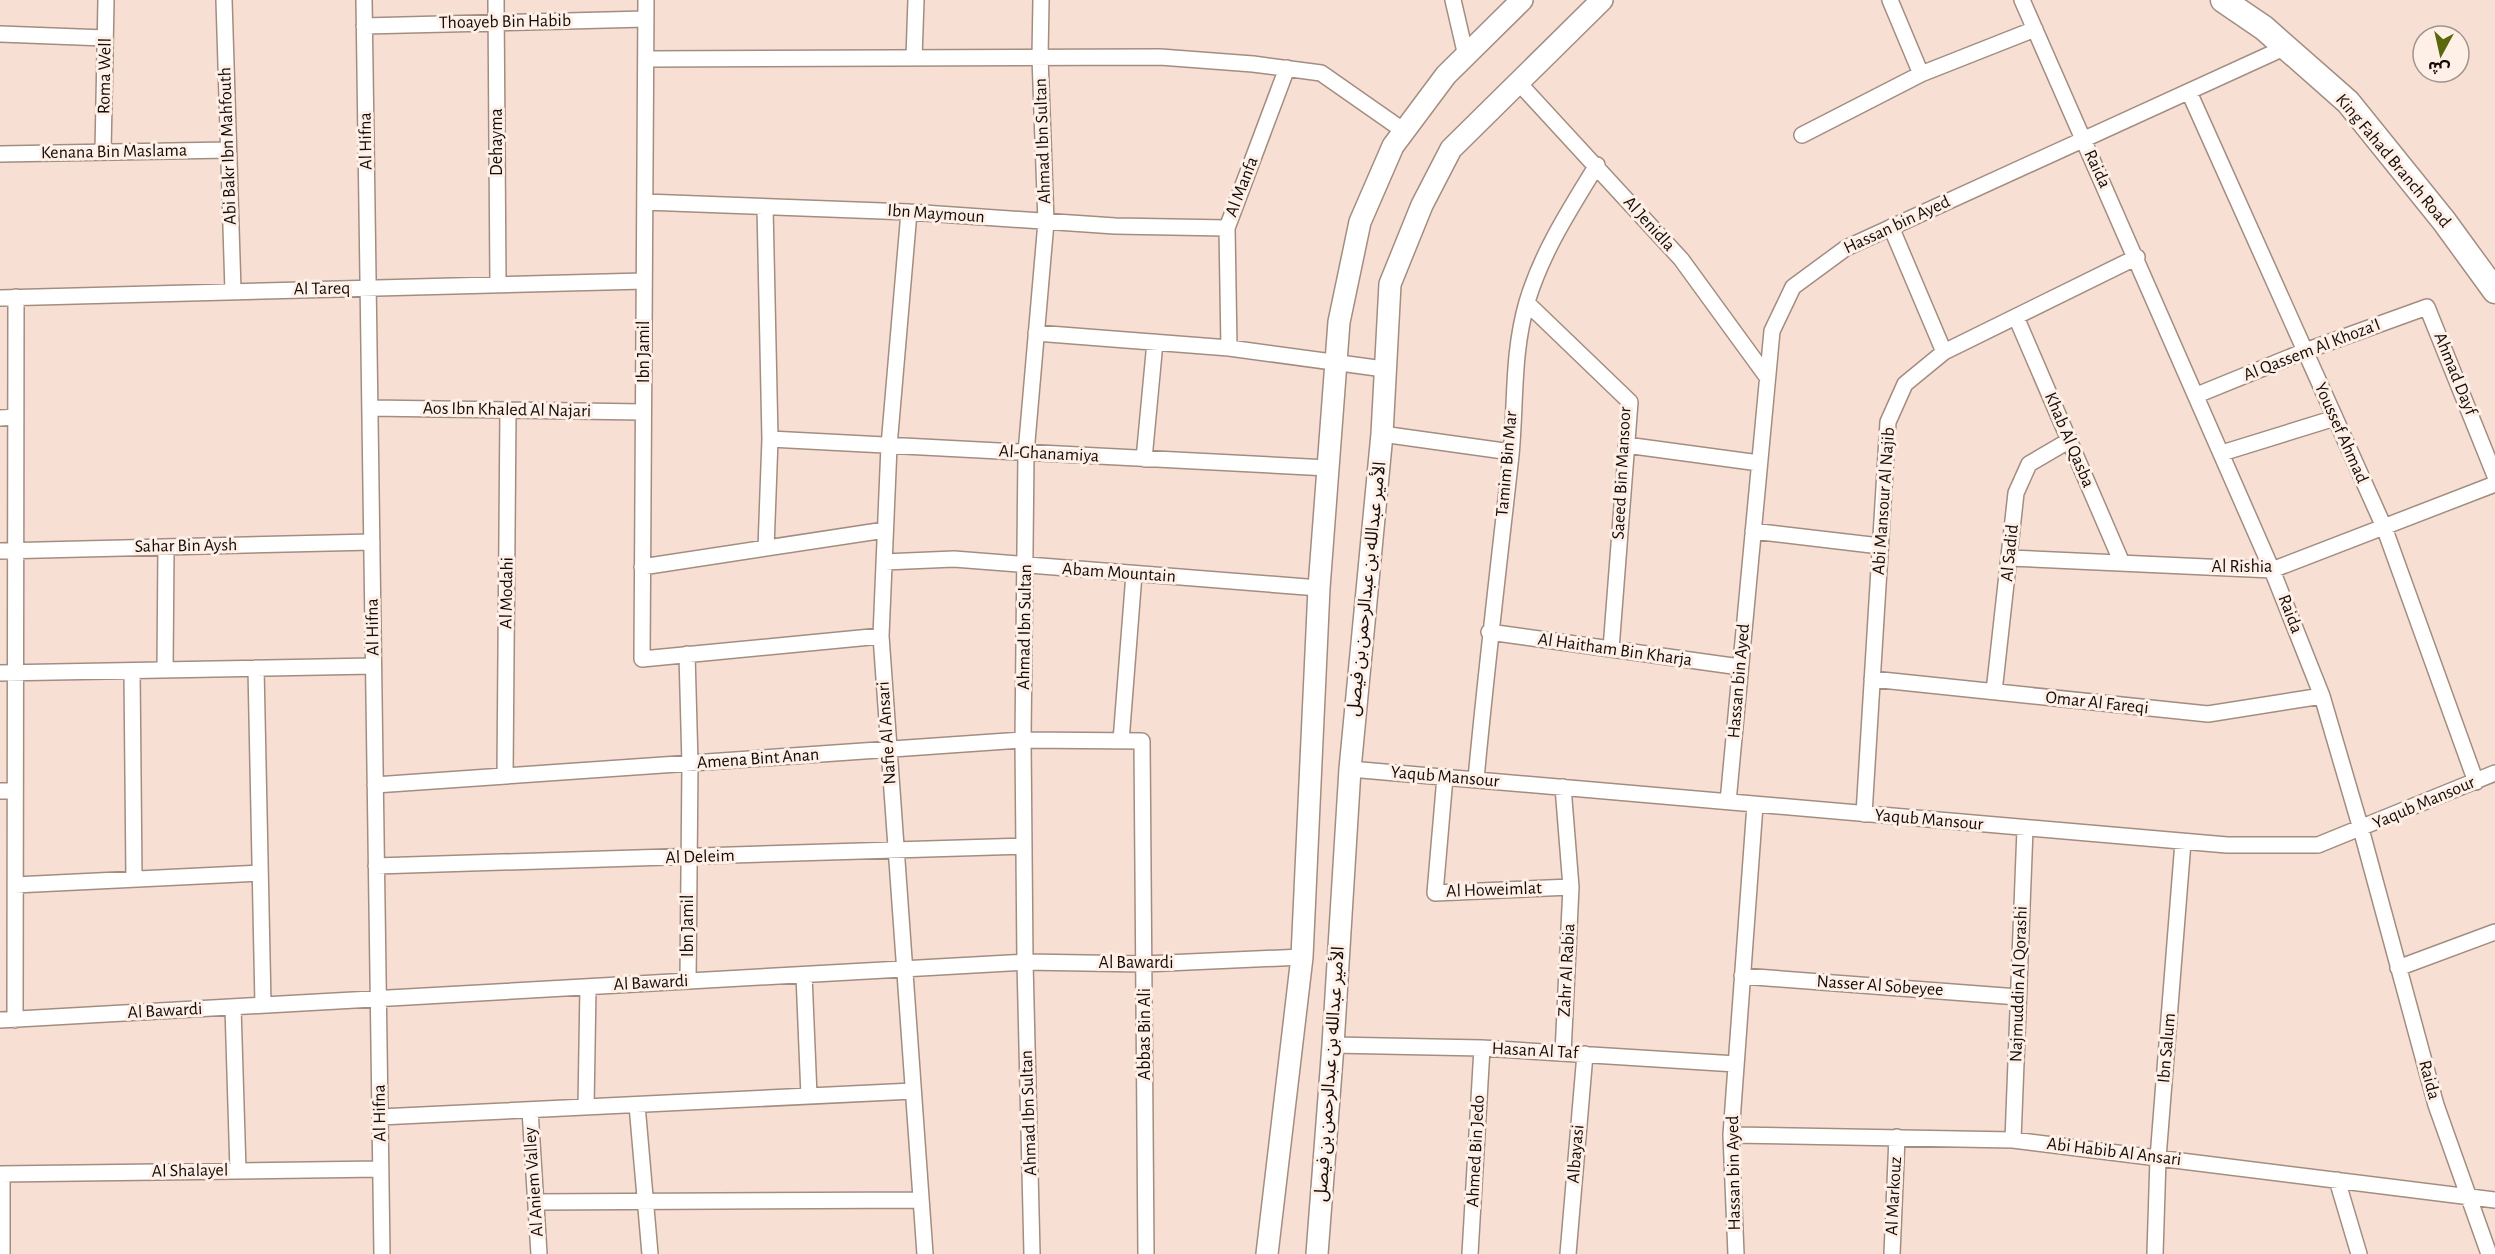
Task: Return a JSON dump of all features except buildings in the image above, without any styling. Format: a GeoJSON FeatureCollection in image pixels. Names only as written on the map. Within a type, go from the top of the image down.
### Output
{"type":"FeatureCollection","features":[{"type":"Feature","properties":{"kind":"main road","name":"الأمير عبدالله بن عبدالرحمن بن فيصل"},"geometry":{"type":"LineString","coordinates":[[1267,1254],[1302,957],[1319,588],[1339,322],[1360,222],[1393,146],[1446,75],[1522,0]]}},
{"type":"Feature","properties":{"kind":"main road","name":"الأمير عبدالله بن عبدالرحمن بن فيصل"},"geometry":{"type":"LineString","coordinates":[[1317,1254],[1334,1045],[1350,769],[1382,434],[1390,284],[1422,205],[1451,149],[1602,0]]}},
{"type":"Feature","properties":{"kind":"main road","name":"King Fahad Branch Road"},"geometry":{"type":"LineString","coordinates":[[2223,0],[2264,28],[2348,102],[2444,221],[2495,291]]}},
{"type":"Feature","properties":{"kind":"street","name":"Roma Well"},"geometry":{"type":"LineString","coordinates":[[103,152],[106,0]]}},
{"type":"Feature","properties":{"kind":"street","name":"Abi Bakr Ibn Mahfouth"},"geometry":{"type":"LineString","coordinates":[[224,0],[232,291]]}},
{"type":"Feature","properties":{"kind":"street","name":"Al Hifna"},"geometry":{"type":"LineString","coordinates":[[364,0],[382,1254]]}},
{"type":"Feature","properties":{"kind":"street","name":"Dehayma"},"geometry":{"type":"LineString","coordinates":[[496,0],[498,285]]}},
{"type":"Feature","properties":{"kind":"street","name":"Ibn Jamil"},"geometry":{"type":"LineString","coordinates":[[646,0],[642,659],[880,636]]}},
{"type":"Feature","properties":{"kind":"street"},"geometry":{"type":"LineString","coordinates":[[914,58],[916,0]]}},
{"type":"Feature","properties":{"kind":"street","name":"Ahmad Ibn Sultan"},"geometry":{"type":"LineString","coordinates":[[1032,1254],[1025,962],[1023,740],[1026,453],[1046,222],[1040,57],[1041,0]]}},
{"type":"Feature","properties":{"kind":"street"},"geometry":{"type":"LineString","coordinates":[[1890,0],[1921,74]]}},
{"type":"Feature","properties":{"kind":"street","name":"Raida"},"geometry":{"type":"LineString","coordinates":[[2022,0],[2197,395],[2272,570],[2322,696],[2361,829],[2436,1106],[2489,1254]]}},
{"type":"Feature","properties":{"kind":"street"},"geometry":{"type":"LineString","coordinates":[[1451,1],[1466,56]]}},
{"type":"Feature","properties":{"kind":"street","name":"Thoayeb Bin Habib"},"geometry":{"type":"LineString","coordinates":[[364,26],[646,19]]}},
{"type":"Feature","properties":{"kind":"street"},"geometry":{"type":"LineString","coordinates":[[1802,135],[1921,74],[2035,29]]}},
{"type":"Feature","properties":{"kind":"street"},"geometry":{"type":"LineString","coordinates":[[0,34],[105,38]]}},
{"type":"Feature","properties":{"kind":"street","name":"Hassan bin Ayed"},"geometry":{"type":"LineString","coordinates":[[1728,802],[1772,331],[1793,287],[1846,248],[2286,47]]}},
{"type":"Feature","properties":{"kind":"street"},"geometry":{"type":"LineString","coordinates":[[646,59],[1160,57],[1287,68],[1321,73],[1404,131]]}},
{"type":"Feature","properties":{"kind":"street","name":"Al Manfa"},"geometry":{"type":"LineString","coordinates":[[1229,348],[1227,228],[1287,68]]}},
{"type":"Feature","properties":{"kind":"street","name":"Al Jenidla"},"geometry":{"type":"LineString","coordinates":[[1518,82],[1597,165],[1681,259],[1767,377]]}},
{"type":"Feature","properties":{"kind":"street","name":"Youssef Ahmad"},"geometry":{"type":"LineString","coordinates":[[2189,92],[2384,527],[2476,782]]}},
{"type":"Feature","properties":{"kind":"street","name":"Kenana Bin Maslama"},"geometry":{"type":"LineString","coordinates":[[0,154],[228,150]]}},
{"type":"Feature","properties":{"kind":"street","name":"Tamim Bin Mar"},"geometry":{"type":"LineString","coordinates":[[1476,779],[1489,632],[1511,452],[1513,379],[1527,303],[1552,238],[1597,165]]}},
{"type":"Feature","properties":{"kind":"street","name":"Ibn Maymoun"},"geometry":{"type":"LineString","coordinates":[[645,202],[909,212],[1046,222],[1227,228]]}},
{"type":"Feature","properties":{"kind":"street"},"geometry":{"type":"LineString","coordinates":[[765,207],[770,439],[766,548]]}},
{"type":"Feature","properties":{"kind":"street","name":"Nafie Al Ansari"},"geometry":{"type":"LineString","coordinates":[[909,212],[889,446],[880,636],[925,1254]]}},
{"type":"Feature","properties":{"kind":"street"},"geometry":{"type":"LineString","coordinates":[[1891,227],[1944,352]]}},
{"type":"Feature","properties":{"kind":"street","name":"Abi Mansour Al Najib"},"geometry":{"type":"LineString","coordinates":[[1864,814],[1888,422],[1905,384],[1944,352],[2137,257]]}},
{"type":"Feature","properties":{"kind":"street","name":"Al Tareq"},"geometry":{"type":"LineString","coordinates":[[8,297],[644,281]]}},
{"type":"Feature","properties":{"kind":"street"},"geometry":{"type":"LineString","coordinates":[[7,1020],[7,919],[15,885],[8,791],[8,297]]}},
{"type":"Feature","properties":{"kind":"street","name":"Saeed Bin Mansoor"},"geometry":{"type":"LineString","coordinates":[[1527,303],[1629,402],[1611,649]]}},
{"type":"Feature","properties":{"kind":"street","name":"Al Qassem Al Khoza'I"},"geometry":{"type":"LineString","coordinates":[[2197,395],[2305,351],[2427,306]]}},
{"type":"Feature","properties":{"kind":"street","name":"Ahmad Dayf"},"geometry":{"type":"LineString","coordinates":[[2427,306],[2495,476]]}},
{"type":"Feature","properties":{"kind":"street","name":"Khab Al Qasba"},"geometry":{"type":"LineString","coordinates":[[2016,317],[2122,563]]}},
{"type":"Feature","properties":{"kind":"street"},"geometry":{"type":"LineString","coordinates":[[1036,333],[1229,348],[1384,369]]}},
{"type":"Feature","properties":{"kind":"street"},"geometry":{"type":"LineString","coordinates":[[1144,459],[1155,342]]}},
{"type":"Feature","properties":{"kind":"street","name":"Aos Ibn Khaled Al Najari"},"geometry":{"type":"LineString","coordinates":[[370,408],[644,412]]}},
{"type":"Feature","properties":{"kind":"street","name":"Al Modahi"},"geometry":{"type":"LineString","coordinates":[[505,776],[508,410]]}},
{"type":"Feature","properties":{"kind":"street"},"geometry":{"type":"LineString","coordinates":[[2222,453],[2335,418]]}},
{"type":"Feature","properties":{"kind":"street"},"geometry":{"type":"LineString","coordinates":[[1382,434],[1511,452]]}},
{"type":"Feature","properties":{"kind":"street","name":"Al-Ghanamiya"},"geometry":{"type":"LineString","coordinates":[[770,439],[1328,468]]}},
{"type":"Feature","properties":{"kind":"street","name":"Al Sadid"},"geometry":{"type":"LineString","coordinates":[[1994,692],[2016,493],[2029,464],[2070,440]]}},
{"type":"Feature","properties":{"kind":"street"},"geometry":{"type":"LineString","coordinates":[[1626,445],[1759,463]]}},
{"type":"Feature","properties":{"kind":"street","name":"Al Rishia"},"geometry":{"type":"LineString","coordinates":[[2010,558],[2272,570],[2495,484]]}},
{"type":"Feature","properties":{"kind":"street"},"geometry":{"type":"LineString","coordinates":[[642,567],[885,530]]}},
{"type":"Feature","properties":{"kind":"street"},"geometry":{"type":"LineString","coordinates":[[1753,531],[1880,546]]}},
{"type":"Feature","properties":{"kind":"street","name":"Sahar Bin Aysh"},"geometry":{"type":"LineString","coordinates":[[8,551],[372,542]]}},
{"type":"Feature","properties":{"kind":"street"},"geometry":{"type":"LineString","coordinates":[[165,670],[166,547]]}},
{"type":"Feature","properties":{"kind":"street","name":"Abam Mountain"},"geometry":{"type":"LineString","coordinates":[[884,562],[954,559],[1319,588]]}},
{"type":"Feature","properties":{"kind":"street"},"geometry":{"type":"LineString","coordinates":[[1120,741],[1134,574]]}},
{"type":"Feature","properties":{"kind":"street","name":"Al Haitham Bin Kharja"},"geometry":{"type":"LineString","coordinates":[[1489,632],[1740,667]]}},
{"type":"Feature","properties":{"kind":"street","name":"Ibn Jamil"},"geometry":{"type":"LineString","coordinates":[[687,654],[690,764],[688,981]]}},
{"type":"Feature","properties":{"kind":"street"},"geometry":{"type":"LineString","coordinates":[[8,673],[373,666]]}},
{"type":"Feature","properties":{"kind":"street"},"geometry":{"type":"LineString","coordinates":[[256,668],[263,1005]]}},
{"type":"Feature","properties":{"kind":"street"},"geometry":{"type":"LineString","coordinates":[[132,671],[134,879]]}},
{"type":"Feature","properties":{"kind":"street","name":"Omar Al Fareqi"},"geometry":{"type":"LineString","coordinates":[[1872,680],[2208,714],[2322,696]]}},
{"type":"Feature","properties":{"kind":"street","name":"Amena Bint Anan"},"geometry":{"type":"LineString","coordinates":[[375,785],[1023,740],[1142,741]]}},
{"type":"Feature","properties":{"kind":"street","name":"Abbas Bin Ali"},"geometry":{"type":"LineString","coordinates":[[1142,741],[1146,1254]]}},
{"type":"Feature","properties":{"kind":"street","name":"Yaqub Mansour"},"geometry":{"type":"LineString","coordinates":[[1350,769],[2183,842],[2318,845],[2495,774]]}},
{"type":"Feature","properties":{"kind":"street","name":"Al Howeimlat"},"geometry":{"type":"LineString","coordinates":[[1445,777],[1435,893],[1571,887]]}},
{"type":"Feature","properties":{"kind":"street"},"geometry":{"type":"LineString","coordinates":[[1563,788],[1571,887]]}},
{"type":"Feature","properties":{"kind":"street","name":"Hassan bin Ayed"},"geometry":{"type":"LineString","coordinates":[[1736,1254],[1731,1134],[1755,805]]}},
{"type":"Feature","properties":{"kind":"street","name":"Najmuddin Al Qorashi"},"geometry":{"type":"LineString","coordinates":[[2013,1140],[2025,829]]}},
{"type":"Feature","properties":{"kind":"street","name":"Ibn Salum"},"geometry":{"type":"LineString","coordinates":[[2155,1254],[2158,1158],[2183,842]]}},
{"type":"Feature","properties":{"kind":"street","name":"Al Deleim"},"geometry":{"type":"LineString","coordinates":[[376,866],[1024,846]]}},
{"type":"Feature","properties":{"kind":"street"},"geometry":{"type":"LineString","coordinates":[[15,885],[260,873]]}},
{"type":"Feature","properties":{"kind":"street","name":"Zahr Al Rabia"},"geometry":{"type":"LineString","coordinates":[[1563,1053],[1571,887]]}},
{"type":"Feature","properties":{"kind":"street"},"geometry":{"type":"LineString","coordinates":[[2398,968],[2495,932]]}},
{"type":"Feature","properties":{"kind":"street","name":"Al Bawardi"},"geometry":{"type":"LineString","coordinates":[[7,1020],[1025,962],[1144,964],[1302,957]]}},
{"type":"Feature","properties":{"kind":"street"},"geometry":{"type":"LineString","coordinates":[[804,975],[809,1096]]}},
{"type":"Feature","properties":{"kind":"street","name":"Nasser Al Sobeyee"},"geometry":{"type":"LineString","coordinates":[[1742,976],[2018,997]]}},
{"type":"Feature","properties":{"kind":"street"},"geometry":{"type":"LineString","coordinates":[[586,1107],[588,987]]}},
{"type":"Feature","properties":{"kind":"street"},"geometry":{"type":"LineString","coordinates":[[233,1007],[238,1171]]}},
{"type":"Feature","properties":{"kind":"street","name":"Hasan Al Taf"},"geometry":{"type":"LineString","coordinates":[[1334,1045],[1482,1048],[1736,1064]]}},
{"type":"Feature","properties":{"kind":"street","name":"Ahmed Bin Jedo"},"geometry":{"type":"LineString","coordinates":[[1470,1254],[1482,1048]]}},
{"type":"Feature","properties":{"kind":"street","name":"Albayasi"},"geometry":{"type":"LineString","coordinates":[[1568,1254],[1585,1054]]}},
{"type":"Feature","properties":{"kind":"street"},"geometry":{"type":"LineString","coordinates":[[380,1117],[913,1091]]}},
{"type":"Feature","properties":{"kind":"street"},"geometry":{"type":"LineString","coordinates":[[637,1105],[650,1254]]}},
{"type":"Feature","properties":{"kind":"street","name":"Al Aniem Valley"},"geometry":{"type":"LineString","coordinates":[[530,1110],[539,1254]]}},
{"type":"Feature","properties":{"kind":"street","name":"Abi Habib Al Ansari"},"geometry":{"type":"LineString","coordinates":[[1731,1134],[2013,1140],[2495,1200]]}},
{"type":"Feature","properties":{"kind":"street","name":"Al Markouz"},"geometry":{"type":"LineString","coordinates":[[1892,1254],[1897,1137]]}},
{"type":"Feature","properties":{"kind":"street","name":"Al Shalayel"},"geometry":{"type":"LineString","coordinates":[[1,1174],[380,1169]]}},
{"type":"Feature","properties":{"kind":"street"},"geometry":{"type":"LineString","coordinates":[[1,1174],[2,1254]]}},
{"type":"Feature","properties":{"kind":"street"},"geometry":{"type":"LineString","coordinates":[[2337,1180],[2359,1254]]}},
{"type":"Feature","properties":{"kind":"street"},"geometry":{"type":"LineString","coordinates":[[536,1202],[921,1200]]}}]}
